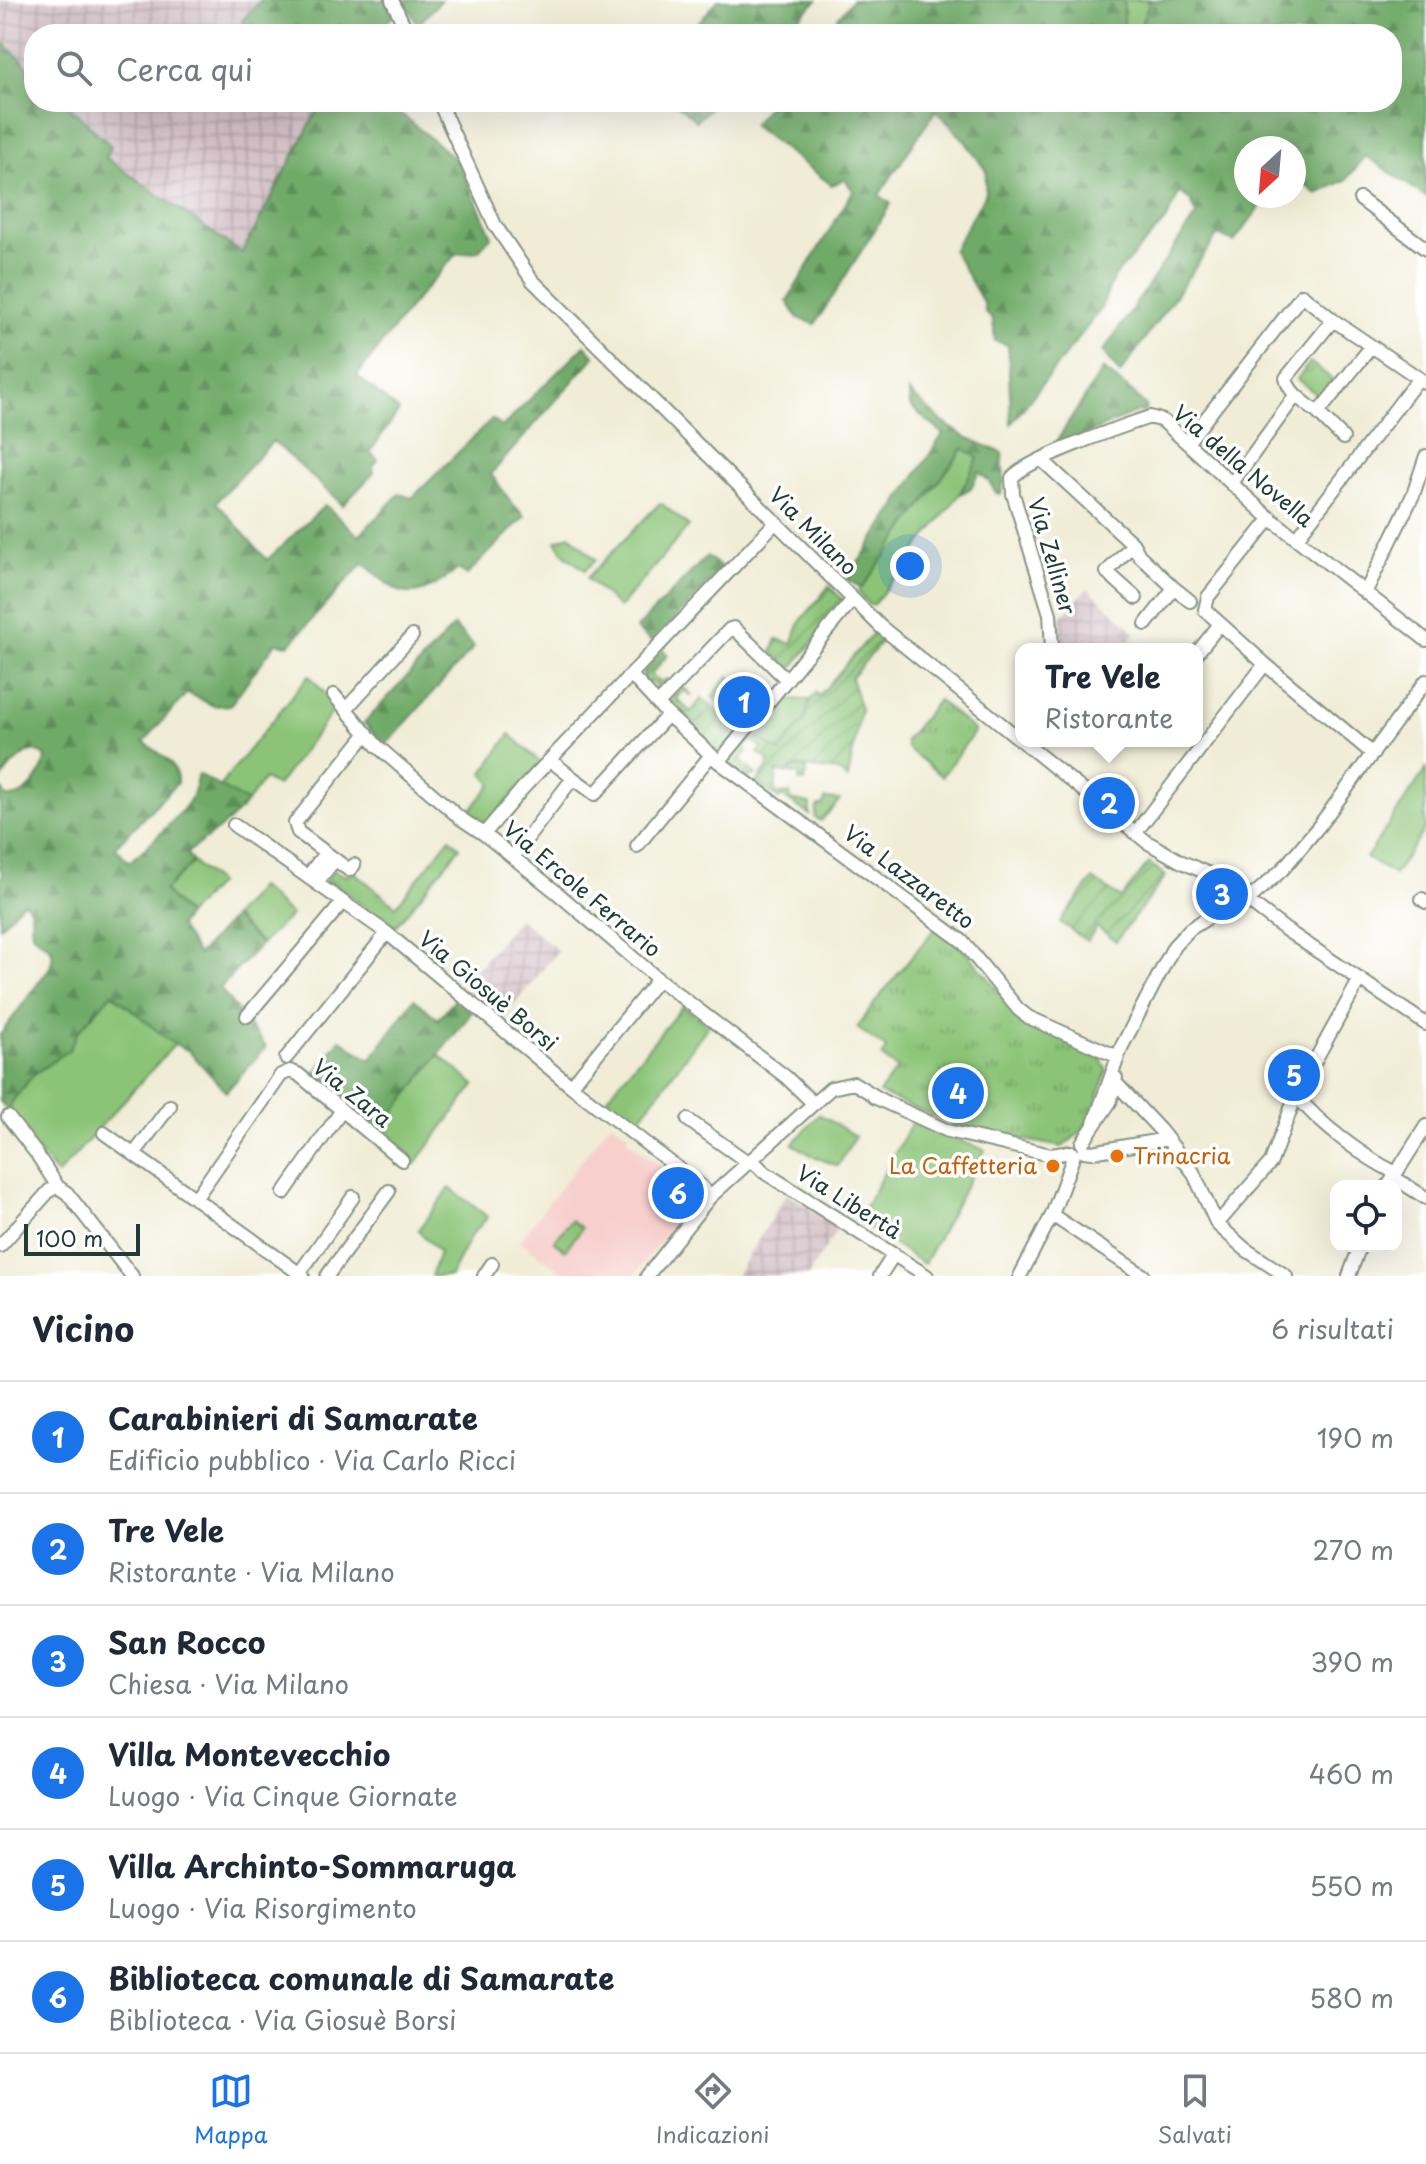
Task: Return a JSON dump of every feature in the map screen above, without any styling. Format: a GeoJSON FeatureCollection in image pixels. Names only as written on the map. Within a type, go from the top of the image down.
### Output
{"type":"FeatureCollection","features":[{"type":"Feature","properties":{"kind":"street"},"geometry":{"type":"LineString","coordinates":[[392,0],[403,24]]}},
{"type":"Feature","properties":{"kind":"street","name":"Via Milano"},"geometry":{"type":"LineString","coordinates":[[444,112],[495,225],[524,270],[553,302],[853,599],[914,655],[1015,732]]}},
{"type":"Feature","properties":{"kind":"street"},"geometry":{"type":"LineString","coordinates":[[1360,199],[1426,249]]}},
{"type":"Feature","properties":{"kind":"street"},"geometry":{"type":"LineString","coordinates":[[1187,443],[1302,295],[1371,347],[1422,380],[1297,538]]}},
{"type":"Feature","properties":{"kind":"street"},"geometry":{"type":"LineString","coordinates":[[1333,320],[1286,378],[1286,383],[1343,438]]}},
{"type":"Feature","properties":{"kind":"street"},"geometry":{"type":"LineString","coordinates":[[1318,413],[1371,347]]}},
{"type":"Feature","properties":{"kind":"street"},"geometry":{"type":"LineString","coordinates":[[1232,483],[1296,395]]}},
{"type":"Feature","properties":{"kind":"street","name":"Via della Novella"},"geometry":{"type":"LineString","coordinates":[[1014,475],[1042,460],[1150,417],[1163,421],[1271,518],[1426,640]]}},
{"type":"Feature","properties":{"kind":"street"},"geometry":{"type":"LineString","coordinates":[[1366,591],[1413,495],[1426,456]]}},
{"type":"Feature","properties":{"kind":"street"},"geometry":{"type":"LineString","coordinates":[[1042,460],[1190,601]]}},
{"type":"Feature","properties":{"kind":"street","name":"Via Zelliner"},"geometry":{"type":"LineString","coordinates":[[1014,475],[1011,482],[1013,494],[1050,614],[1052,643]]}},
{"type":"Feature","properties":{"kind":"street"},"geometry":{"type":"LineString","coordinates":[[1271,518],[1208,597],[1205,610],[1373,754]]}},
{"type":"Feature","properties":{"kind":"street"},"geometry":{"type":"LineString","coordinates":[[484,834],[776,522]]}},
{"type":"Feature","properties":{"kind":"street"},"geometry":{"type":"LineString","coordinates":[[1133,544],[1107,572],[1136,598]]}},
{"type":"Feature","properties":{"kind":"street"},"geometry":{"type":"LineString","coordinates":[[1146,624],[1174,588]]}},
{"type":"Feature","properties":{"kind":"street"},"geometry":{"type":"LineString","coordinates":[[637,846],[787,680],[853,599]]}},
{"type":"Feature","properties":{"kind":"street"},"geometry":{"type":"LineString","coordinates":[[1203,645],[1220,624]]}},
{"type":"Feature","properties":{"kind":"street"},"geometry":{"type":"LineString","coordinates":[[658,704],[734,628],[787,680]]}},
{"type":"Feature","properties":{"kind":"street"},"geometry":{"type":"LineString","coordinates":[[346,709],[412,636]]}},
{"type":"Feature","properties":{"kind":"street"},"geometry":{"type":"LineString","coordinates":[[1203,745],[1265,664]]}},
{"type":"Feature","properties":{"kind":"street","name":"Via Lazzaretto"},"geometry":{"type":"LineString","coordinates":[[631,675],[715,759],[962,941],[1028,1017],[1117,1062]]}},
{"type":"Feature","properties":{"kind":"street"},"geometry":{"type":"LineString","coordinates":[[1020,1276],[1052,1215],[1078,1150],[1094,1123],[1103,1116],[1117,1062],[1167,957],[1181,937],[1209,917],[1239,908],[1248,901],[1307,842],[1426,681]]}},
{"type":"Feature","properties":{"kind":"street","name":"Via Ercole Ferrario"},"geometry":{"type":"LineString","coordinates":[[334,695],[411,777],[513,857],[658,979],[786,1077],[814,1104]]}},
{"type":"Feature","properties":{"kind":"street"},"geometry":{"type":"LineString","coordinates":[[550,760],[595,794],[668,715]]}},
{"type":"Feature","properties":{"kind":"street"},"geometry":{"type":"LineString","coordinates":[[354,865],[349,870],[298,832],[295,823],[367,733]]}},
{"type":"Feature","properties":{"kind":"street","name":"Via Milano"},"geometry":{"type":"LineString","coordinates":[[1035,747],[1163,852],[1238,887],[1248,901],[1426,1024]]}},
{"type":"Feature","properties":{"kind":"street"},"geometry":{"type":"LineString","coordinates":[[1136,832],[1201,747]]}},
{"type":"Feature","properties":{"kind":"street"},"geometry":{"type":"LineString","coordinates":[[513,857],[573,778]]}},
{"type":"Feature","properties":{"kind":"street","name":"Via Giosuè Borsi"},"geometry":{"type":"LineString","coordinates":[[234,825],[387,933],[571,1086],[689,1176],[710,1197]]}},
{"type":"Feature","properties":{"kind":"street"},"geometry":{"type":"LineString","coordinates":[[312,879],[330,856]]}},
{"type":"Feature","properties":{"kind":"street"},"geometry":{"type":"LineString","coordinates":[[247,1016],[343,902]]}},
{"type":"Feature","properties":{"kind":"street"},"geometry":{"type":"LineString","coordinates":[[286,1058],[387,933]]}},
{"type":"Feature","properties":{"kind":"street"},"geometry":{"type":"LineString","coordinates":[[571,1086],[658,979]]}},
{"type":"Feature","properties":{"kind":"street"},"geometry":{"type":"LineString","coordinates":[[1217,1224],[1271,1162],[1296,1095],[1360,979]]}},
{"type":"Feature","properties":{"kind":"street"},"geometry":{"type":"LineString","coordinates":[[1106,1099],[1115,1082],[1117,1062]]}},
{"type":"Feature","properties":{"kind":"street","name":"Via Zara"},"geometry":{"type":"LineString","coordinates":[[195,1199],[285,1072],[290,1071],[298,1074],[402,1160]]}},
{"type":"Feature","properties":{"kind":"street"},"geometry":{"type":"LineString","coordinates":[[1115,1082],[1167,1139],[1201,1184],[1217,1224],[1245,1249],[1286,1276]]}},
{"type":"Feature","properties":{"kind":"street"},"geometry":{"type":"LineString","coordinates":[[647,1276],[710,1197],[831,1088],[846,1083],[860,1085],[880,1099],[948,1131],[1051,1155],[1078,1150],[1092,1152],[1167,1139]]}},
{"type":"Feature","properties":{"kind":"street"},"geometry":{"type":"LineString","coordinates":[[1296,1095],[1347,1143],[1392,1179],[1426,1198]]}},
{"type":"Feature","properties":{"kind":"street"},"geometry":{"type":"LineString","coordinates":[[1106,1099],[1123,1096],[1132,1099]]}},
{"type":"Feature","properties":{"kind":"street"},"geometry":{"type":"LineString","coordinates":[[134,1154],[170,1106]]}},
{"type":"Feature","properties":{"kind":"street"},"geometry":{"type":"LineString","coordinates":[[284,1193],[342,1110]]}},
{"type":"Feature","properties":{"kind":"street"},"geometry":{"type":"LineString","coordinates":[[8,1117],[58,1187],[67,1193],[132,1276]]}},
{"type":"Feature","properties":{"kind":"street","name":"Via Libertà"},"geometry":{"type":"LineString","coordinates":[[688,1120],[927,1276]]}},
{"type":"Feature","properties":{"kind":"street"},"geometry":{"type":"LineString","coordinates":[[1392,1179],[1426,1126]]}},
{"type":"Feature","properties":{"kind":"street"},"geometry":{"type":"LineString","coordinates":[[104,1133],[297,1274],[353,1197]]}},
{"type":"Feature","properties":{"kind":"street"},"geometry":{"type":"LineString","coordinates":[[0,1246],[50,1190],[58,1187]]}},
{"type":"Feature","properties":{"kind":"street"},"geometry":{"type":"LineString","coordinates":[[327,1276],[389,1191]]}},
{"type":"Feature","properties":{"kind":"street"},"geometry":{"type":"LineString","coordinates":[[1052,1215],[1144,1276]]}},
{"type":"Feature","properties":{"kind":"street"},"geometry":{"type":"LineString","coordinates":[[1349,1276],[1358,1252]]}},
{"type":"Feature","properties":{"kind":"street"},"geometry":{"type":"LineString","coordinates":[[880,1276],[894,1254]]}},
{"type":"Feature","properties":{"kind":"street"},"geometry":{"type":"LineString","coordinates":[[484,1276],[492,1264]]}},
{"type":"Feature","properties":{"kind":"shaded area"},"geometry":{"type":"Polygon","coordinates":[[[0,0],[261,0],[242,21],[245,24],[24,24],[24,63],[0,40],[0,0]]]}},
{"type":"Feature","properties":{"kind":"shaded area"},"geometry":{"type":"Polygon","coordinates":[[[72,112],[317,112],[242,253],[106,158],[72,112]]]}},
{"type":"Feature","properties":{"kind":"shaded area"},"geometry":{"type":"Polygon","coordinates":[[[1088,588],[1136,633],[1128,643],[1058,643],[1056,623],[1088,588]]]}},
{"type":"Feature","properties":{"kind":"shaded area"},"geometry":{"type":"Polygon","coordinates":[[[519,918],[558,951],[500,1022],[461,987],[519,918]]]}},
{"type":"Feature","properties":{"kind":"shaded area"},"geometry":{"type":"Polygon","coordinates":[[[611,1122],[629,1135],[626,1139],[683,1183],[687,1178],[699,1190],[698,1198],[678,1227],[673,1224],[634,1276],[569,1276],[519,1241],[611,1122]]]}},
{"type":"Feature","properties":{"kind":"shaded area"},"geometry":{"type":"Polygon","coordinates":[[[787,1193],[839,1226],[808,1276],[736,1276],[787,1193]]]}},
{"type":"Feature","properties":{"kind":"green space"},"geometry":{"type":"Polygon","coordinates":[[[261,0],[385,0],[393,16],[386,24],[245,24],[242,21],[261,0]]]}},
{"type":"Feature","properties":{"kind":"green space"},"geometry":{"type":"Polygon","coordinates":[[[404,0],[441,0],[419,24],[404,0]]]}},
{"type":"Feature","properties":{"kind":"green space"},"geometry":{"type":"Polygon","coordinates":[[[718,0],[817,0],[794,24],[697,24],[718,0]]]}},
{"type":"Feature","properties":{"kind":"green space"},"geometry":{"type":"Polygon","coordinates":[[[852,0],[1124,0],[1124,24],[833,24],[852,0]]]}},
{"type":"Feature","properties":{"kind":"green space"},"geometry":{"type":"Polygon","coordinates":[[[1124,0],[1150,0],[1141,24],[1124,24],[1124,0]]]}},
{"type":"Feature","properties":{"kind":"green space"},"geometry":{"type":"Polygon","coordinates":[[[1150,0],[1426,0],[1426,197],[1366,156],[1346,180],[1317,194],[1306,186],[1306,136],[1234,136],[1234,208],[1259,208],[1234,242],[1218,235],[1120,374],[1103,352],[1196,215],[1191,201],[1180,192],[1165,221],[1115,276],[1099,312],[1011,424],[1008,345],[995,341],[993,320],[985,312],[984,304],[953,250],[985,195],[986,171],[965,141],[938,112],[1402,112],[1402,24],[1141,24],[1150,0]]]}},
{"type":"Feature","properties":{"kind":"green space"},"geometry":{"type":"Polygon","coordinates":[[[0,40],[24,63],[24,112],[75,112],[111,146],[106,158],[242,253],[317,112],[399,112],[458,161],[492,236],[478,251],[456,254],[357,376],[399,411],[370,452],[378,460],[373,466],[374,473],[343,505],[273,441],[216,502],[267,560],[325,505],[359,536],[399,494],[412,498],[492,419],[502,427],[585,345],[595,356],[491,474],[525,516],[467,575],[458,569],[430,588],[406,593],[389,585],[363,563],[289,645],[276,643],[230,705],[214,706],[187,693],[144,742],[171,764],[177,783],[115,847],[129,862],[184,808],[194,792],[198,774],[247,802],[227,823],[187,853],[193,862],[164,891],[187,915],[179,926],[198,955],[233,917],[261,944],[220,988],[266,1047],[226,1092],[189,1051],[169,1041],[112,993],[77,1033],[69,1050],[34,1074],[13,1100],[8,1112],[0,1101],[0,1035],[50,967],[52,954],[49,947],[32,933],[31,911],[27,904],[23,902],[0,927],[0,880],[3,875],[0,868],[0,785],[6,797],[21,794],[37,779],[46,757],[35,750],[23,755],[10,767],[0,783],[0,40]]]}},
{"type":"Feature","properties":{"kind":"green space"},"geometry":{"type":"Polygon","coordinates":[[[686,112],[705,112],[696,121],[686,112]]]}},
{"type":"Feature","properties":{"kind":"green space"},"geometry":{"type":"Polygon","coordinates":[[[763,112],[935,112],[879,195],[891,204],[815,324],[798,318],[787,301],[853,191],[845,179],[832,185],[752,125],[763,112]]]}},
{"type":"Feature","properties":{"kind":"green space"},"geometry":{"type":"Polygon","coordinates":[[[1310,362],[1333,380],[1320,397],[1297,379],[1310,362]]]}},
{"type":"Feature","properties":{"kind":"green space"},"geometry":{"type":"Polygon","coordinates":[[[1103,369],[1132,392],[1146,407],[1145,412],[1137,412],[1051,450],[1103,369]]]}},
{"type":"Feature","properties":{"kind":"green space"},"geometry":{"type":"Polygon","coordinates":[[[909,392],[944,423],[1002,453],[1004,481],[1001,494],[996,493],[979,472],[971,488],[960,494],[978,458],[963,448],[862,588],[847,580],[943,434],[910,406],[909,392]]]}},
{"type":"Feature","properties":{"kind":"green space"},"geometry":{"type":"Polygon","coordinates":[[[964,448],[978,458],[960,494],[874,604],[869,605],[858,591],[964,448]]]}},
{"type":"Feature","properties":{"kind":"green space"},"geometry":{"type":"Polygon","coordinates":[[[662,504],[689,526],[619,608],[587,578],[662,504]]]}},
{"type":"Feature","properties":{"kind":"green space"},"geometry":{"type":"Polygon","coordinates":[[[570,535],[596,560],[585,570],[566,556],[556,541],[570,535]]]}},
{"type":"Feature","properties":{"kind":"green space"},"geometry":{"type":"Polygon","coordinates":[[[707,556],[722,568],[653,643],[636,629],[707,556]]]}},
{"type":"Feature","properties":{"kind":"green space"},"geometry":{"type":"Polygon","coordinates":[[[829,586],[843,600],[842,606],[791,669],[772,652],[777,639],[792,644],[800,622],[829,586]]]}},
{"type":"Feature","properties":{"kind":"green space"},"geometry":{"type":"Polygon","coordinates":[[[454,626],[474,647],[385,746],[364,723],[454,626]]]}},
{"type":"Feature","properties":{"kind":"green space"},"geometry":{"type":"Polygon","coordinates":[[[874,632],[883,640],[851,678],[861,709],[848,779],[838,771],[796,766],[789,772],[795,768],[807,769],[805,782],[799,781],[799,774],[777,772],[775,794],[790,793],[791,800],[810,804],[810,815],[756,783],[769,760],[758,753],[762,748],[752,740],[740,760],[756,774],[748,778],[731,765],[730,759],[751,732],[779,752],[804,721],[810,700],[816,693],[819,696],[874,632]]]}},
{"type":"Feature","properties":{"kind":"green space"},"geometry":{"type":"Polygon","coordinates":[[[663,650],[668,655],[651,674],[661,683],[666,679],[673,683],[658,696],[654,692],[658,688],[650,681],[644,682],[643,673],[663,650]]]}},
{"type":"Feature","properties":{"kind":"green space"},"geometry":{"type":"Polygon","coordinates":[[[309,675],[336,707],[277,786],[264,779],[247,802],[219,787],[309,675]]]}},
{"type":"Feature","properties":{"kind":"green space"},"geometry":{"type":"Polygon","coordinates":[[[729,676],[744,688],[732,702],[722,694],[716,700],[712,697],[729,676]]]}},
{"type":"Feature","properties":{"kind":"green space"},"geometry":{"type":"Polygon","coordinates":[[[681,685],[692,695],[684,690],[676,698],[691,712],[702,698],[739,732],[719,753],[689,726],[692,721],[682,711],[679,715],[667,704],[681,685]]]}},
{"type":"Feature","properties":{"kind":"green space"},"geometry":{"type":"Polygon","coordinates":[[[782,691],[790,699],[810,700],[804,721],[779,752],[747,732],[782,691]]]}},
{"type":"Feature","properties":{"kind":"green space"},"geometry":{"type":"Polygon","coordinates":[[[938,700],[975,731],[942,776],[907,748],[905,741],[938,700]]]}},
{"type":"Feature","properties":{"kind":"green space"},"geometry":{"type":"Polygon","coordinates":[[[510,734],[541,763],[484,826],[467,814],[492,784],[483,773],[510,734]]]}},
{"type":"Feature","properties":{"kind":"green space"},"geometry":{"type":"Polygon","coordinates":[[[1426,769],[1425,829],[1394,875],[1366,858],[1426,769]]]}},
{"type":"Feature","properties":{"kind":"green space"},"geometry":{"type":"Polygon","coordinates":[[[825,799],[840,800],[821,821],[815,818],[817,807],[823,805],[825,799]]]}},
{"type":"Feature","properties":{"kind":"green space"},"geometry":{"type":"Polygon","coordinates":[[[450,838],[460,847],[392,931],[331,882],[328,886],[324,883],[333,870],[346,876],[354,872],[396,906],[450,838]]]}},
{"type":"Feature","properties":{"kind":"green space"},"geometry":{"type":"Polygon","coordinates":[[[193,862],[218,883],[187,915],[164,891],[193,862]]]}},
{"type":"Feature","properties":{"kind":"green space"},"geometry":{"type":"Polygon","coordinates":[[[1149,863],[1166,876],[1116,941],[1097,927],[1087,941],[1060,922],[1093,879],[1121,898],[1149,863]]]}},
{"type":"Feature","properties":{"kind":"green space"},"geometry":{"type":"Polygon","coordinates":[[[259,887],[291,915],[261,944],[233,917],[259,887]]]}},
{"type":"Feature","properties":{"kind":"green space"},"geometry":{"type":"Polygon","coordinates":[[[936,927],[964,949],[1025,1022],[1098,1053],[1107,1070],[1093,1112],[1082,1131],[1062,1147],[961,1128],[879,1093],[897,1069],[882,1057],[886,1048],[857,1028],[936,927]]]}},
{"type":"Feature","properties":{"kind":"green space"},"geometry":{"type":"Polygon","coordinates":[[[111,993],[175,1044],[57,1175],[8,1112],[13,1100],[34,1074],[69,1050],[77,1033],[111,993]]]}},
{"type":"Feature","properties":{"kind":"green space"},"geometry":{"type":"Polygon","coordinates":[[[456,998],[472,1012],[378,1133],[311,1078],[340,1039],[370,1060],[414,999],[438,1019],[456,998]]]}},
{"type":"Feature","properties":{"kind":"green space"},"geometry":{"type":"Polygon","coordinates":[[[683,1006],[708,1026],[635,1125],[603,1102],[683,1006]]]}},
{"type":"Feature","properties":{"kind":"green space"},"geometry":{"type":"Polygon","coordinates":[[[439,1055],[475,1085],[415,1164],[378,1133],[439,1055]]]}},
{"type":"Feature","properties":{"kind":"green space"},"geometry":{"type":"Polygon","coordinates":[[[819,1114],[855,1136],[838,1166],[793,1144],[819,1114]]]}},
{"type":"Feature","properties":{"kind":"green space"},"geometry":{"type":"Polygon","coordinates":[[[912,1123],[985,1150],[924,1264],[857,1221],[912,1123]]]}},
{"type":"Feature","properties":{"kind":"green space"},"geometry":{"type":"Polygon","coordinates":[[[450,1188],[488,1217],[471,1235],[450,1276],[431,1276],[439,1252],[418,1230],[450,1188]]]}},
{"type":"Feature","properties":{"kind":"green space"},"geometry":{"type":"Polygon","coordinates":[[[571,1220],[582,1228],[565,1250],[554,1241],[571,1220]]]}},
{"type":"Feature","properties":{"kind":"place","name":"Carabinieri di Samarate"},"geometry":{"type":"Point","coordinates":[744,702]}},
{"type":"Feature","properties":{"kind":"place","name":"Tre Vele"},"geometry":{"type":"Point","coordinates":[1109,803]}},
{"type":"Feature","properties":{"kind":"place","name":"San Rocco"},"geometry":{"type":"Point","coordinates":[1222,894]}},
{"type":"Feature","properties":{"kind":"place","name":"Villa Archinto-Sommaruga"},"geometry":{"type":"Point","coordinates":[1294,1075]}},
{"type":"Feature","properties":{"kind":"place","name":"Villa Montevecchio"},"geometry":{"type":"Point","coordinates":[958,1093]}},
{"type":"Feature","properties":{"kind":"place","name":"Trinacria"},"geometry":{"type":"Point","coordinates":[1117,1156]}},
{"type":"Feature","properties":{"kind":"place","name":"La Caffetteria"},"geometry":{"type":"Point","coordinates":[1053,1166]}},
{"type":"Feature","properties":{"kind":"place","name":"Biblioteca comunale di Samarate"},"geometry":{"type":"Point","coordinates":[678,1193]}}]}
